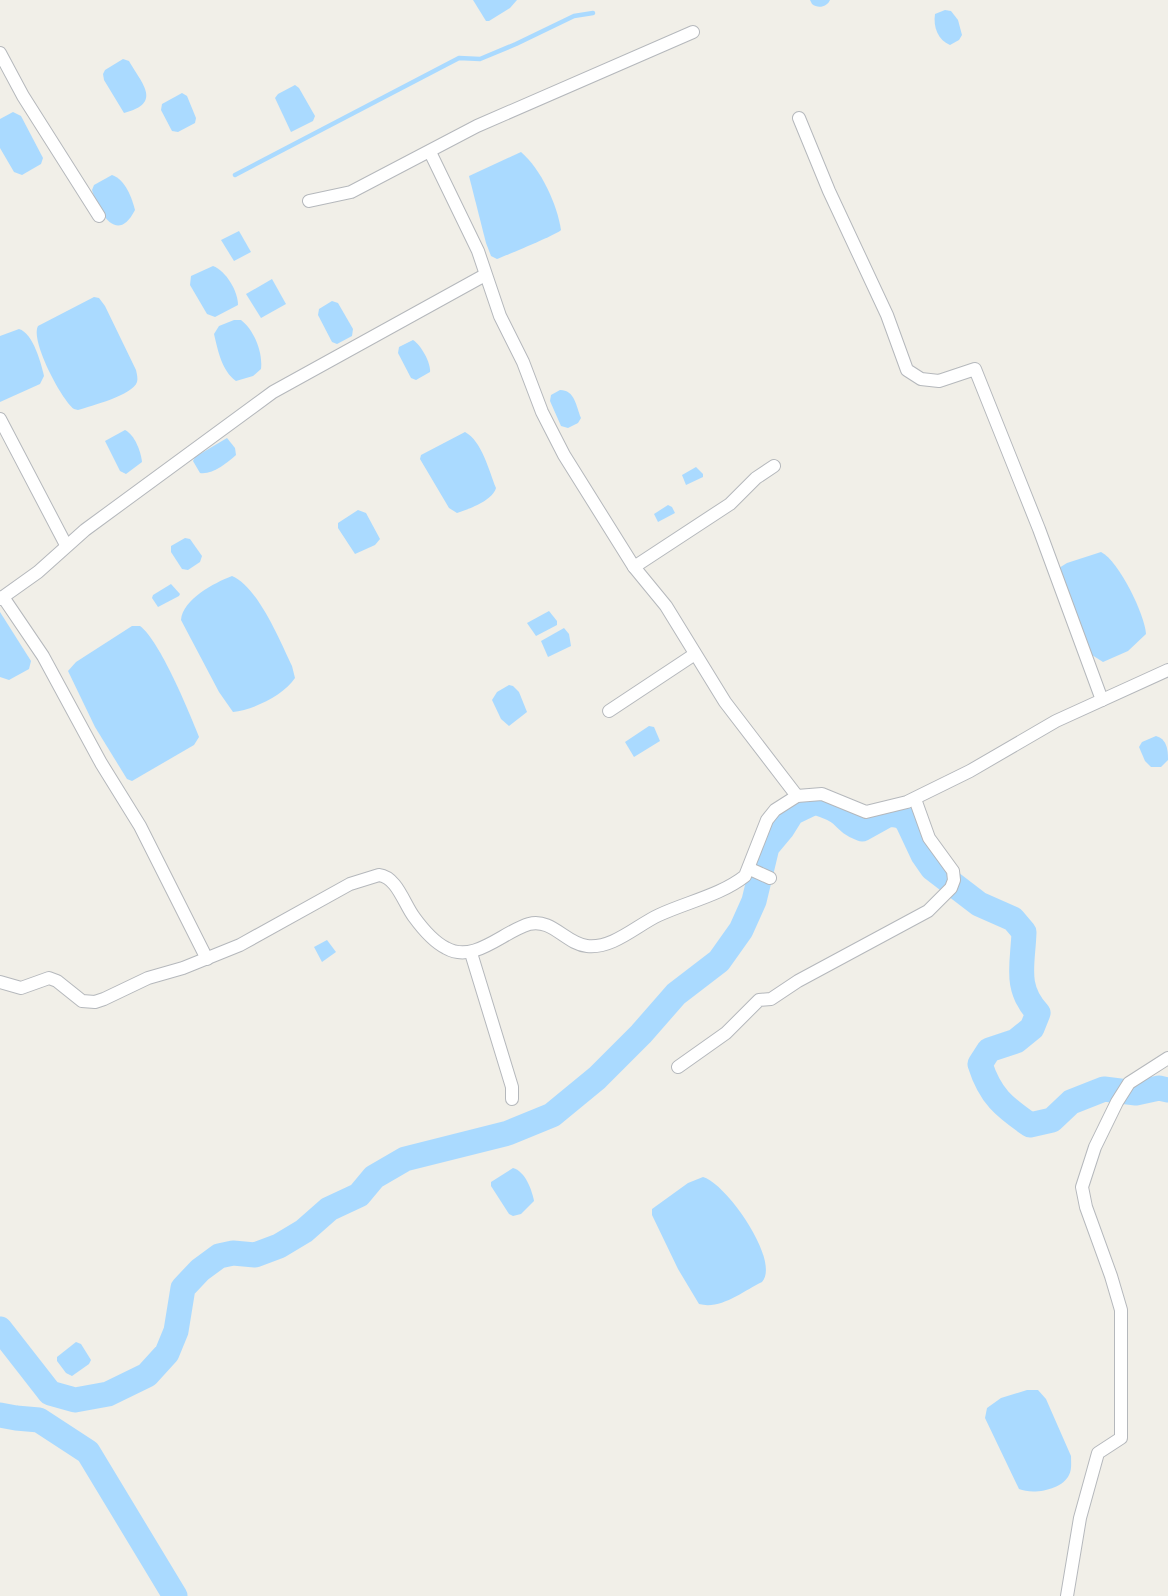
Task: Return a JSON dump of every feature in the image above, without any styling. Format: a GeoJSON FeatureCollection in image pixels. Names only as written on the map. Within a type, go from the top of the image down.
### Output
{"type":"FeatureCollection","features":[{"type":"Feature","properties":{"kind":"street"},"geometry":{"type":"LineString","coordinates":[[309,201],[351,192],[477,126],[693,32]]}},
{"type":"Feature","properties":{"kind":"street"},"geometry":{"type":"LineString","coordinates":[[0,53],[23,96],[99,216]]}},
{"type":"Feature","properties":{"kind":"street"},"geometry":{"type":"LineString","coordinates":[[799,118],[829,191],[887,315],[907,370],[921,379],[939,381],[974,369],[1039,529],[1102,700]]}},
{"type":"Feature","properties":{"kind":"street"},"geometry":{"type":"LineString","coordinates":[[430,152],[478,252],[485,275],[542,412],[559,446],[583,488],[634,567],[666,606],[695,654],[742,724],[797,796]]}},
{"type":"Feature","properties":{"kind":"street"},"geometry":{"type":"LineString","coordinates":[[207,959],[140,826],[104,770],[43,656],[2,598],[38,572],[66,545],[273,392],[485,275]]}},
{"type":"Feature","properties":{"kind":"street"},"geometry":{"type":"LineString","coordinates":[[0,419],[66,545]]}},
{"type":"Feature","properties":{"kind":"street"},"geometry":{"type":"LineString","coordinates":[[634,567],[730,504],[756,478],[774,466]]}},
{"type":"Feature","properties":{"kind":"street"},"geometry":{"type":"LineString","coordinates":[[609,711],[695,654]]}},
{"type":"Feature","properties":{"kind":"street"},"geometry":{"type":"LineString","coordinates":[[0,982],[22,988],[49,978],[57,981],[82,1001],[94,1002],[148,978],[169,973],[240,945],[350,884],[379,875],[392,881],[418,923],[440,944],[456,952],[471,953],[495,939],[535,923],[546,925],[580,945],[599,946],[658,915],[740,880],[752,870],[767,820],[776,810],[797,796],[822,794],[866,812],[915,799],[970,771],[1056,721],[1168,670]]}},
{"type":"Feature","properties":{"kind":"street"},"geometry":{"type":"LineString","coordinates":[[678,1067],[726,1033],[759,1000],[770,999],[798,980],[928,911],[942,899],[952,884],[950,866],[929,838],[915,799]]}},
{"type":"Feature","properties":{"kind":"street"},"geometry":{"type":"LineString","coordinates":[[752,870],[770,878]]}},
{"type":"Feature","properties":{"kind":"street"},"geometry":{"type":"LineString","coordinates":[[471,953],[512,1087],[512,1099]]}},
{"type":"Feature","properties":{"kind":"street"},"geometry":{"type":"LineString","coordinates":[[1067,1596],[1080,1518],[1098,1452],[1121,1438],[1121,1310],[1086,1207],[1082,1187],[1095,1147],[1117,1102],[1129,1083],[1168,1058]]}},
{"type":"Feature","properties":{"kind":"water"},"geometry":{"type":"Polygon","coordinates":[[[473,0],[517,0],[510,8],[486,21],[473,0]]]}},
{"type":"Feature","properties":{"kind":"water"},"geometry":{"type":"Polygon","coordinates":[[[810,0],[830,0],[825,6],[820,7],[814,6],[810,0]]]}},
{"type":"Feature","properties":{"kind":"water"},"geometry":{"type":"Polygon","coordinates":[[[945,10],[951,11],[958,20],[962,35],[959,40],[950,45],[939,36],[935,24],[935,14],[945,10]]]}},
{"type":"Feature","properties":{"kind":"water"},"geometry":{"type":"Polygon","coordinates":[[[123,59],[129,61],[146,92],[143,104],[136,109],[124,113],[104,80],[103,74],[105,70],[123,59]]]}},
{"type":"Feature","properties":{"kind":"water"},"geometry":{"type":"Polygon","coordinates":[[[295,85],[299,88],[315,116],[313,121],[291,132],[275,98],[278,94],[295,85]]]}},
{"type":"Feature","properties":{"kind":"water"},"geometry":{"type":"Polygon","coordinates":[[[182,93],[187,96],[196,118],[195,123],[178,132],[172,131],[161,110],[162,104],[182,93]]]}},
{"type":"Feature","properties":{"kind":"water"},"geometry":{"type":"Polygon","coordinates":[[[13,112],[21,116],[43,158],[41,164],[22,175],[14,172],[0,148],[0,119],[13,112]]]}},
{"type":"Feature","properties":{"kind":"water"},"geometry":{"type":"Polygon","coordinates":[[[521,152],[535,168],[547,188],[556,209],[561,230],[497,259],[491,256],[486,243],[469,176],[521,152]]]}},
{"type":"Feature","properties":{"kind":"water"},"geometry":{"type":"Polygon","coordinates":[[[112,175],[121,180],[130,195],[135,210],[122,225],[115,225],[109,222],[99,208],[92,190],[94,185],[112,175]]]}},
{"type":"Feature","properties":{"kind":"water"},"geometry":{"type":"Polygon","coordinates":[[[239,231],[251,252],[234,261],[221,240],[239,231]]]}},
{"type":"Feature","properties":{"kind":"water"},"geometry":{"type":"Polygon","coordinates":[[[213,266],[227,277],[236,294],[238,305],[215,317],[207,314],[190,285],[191,276],[213,266]]]}},
{"type":"Feature","properties":{"kind":"water"},"geometry":{"type":"Polygon","coordinates":[[[272,279],[286,304],[261,318],[246,294],[272,279]]]}},
{"type":"Feature","properties":{"kind":"water"},"geometry":{"type":"Polygon","coordinates":[[[94,297],[99,298],[105,306],[136,370],[137,381],[134,387],[120,396],[78,410],[68,403],[48,369],[38,343],[37,333],[38,326],[94,297]]]}},
{"type":"Feature","properties":{"kind":"water"},"geometry":{"type":"Polygon","coordinates":[[[332,301],[338,303],[353,329],[352,336],[337,344],[332,342],[318,315],[319,309],[332,301]]]}},
{"type":"Feature","properties":{"kind":"water"},"geometry":{"type":"Polygon","coordinates":[[[234,320],[241,320],[250,329],[257,342],[261,356],[261,369],[253,376],[236,381],[224,366],[214,334],[219,326],[234,320]]]}},
{"type":"Feature","properties":{"kind":"water"},"geometry":{"type":"Polygon","coordinates":[[[19,329],[32,342],[44,376],[40,384],[0,402],[0,336],[19,329]]]}},
{"type":"Feature","properties":{"kind":"water"},"geometry":{"type":"Polygon","coordinates":[[[413,340],[422,350],[430,368],[430,372],[416,380],[411,378],[398,353],[399,347],[413,340]]]}},
{"type":"Feature","properties":{"kind":"water"},"geometry":{"type":"Polygon","coordinates":[[[560,390],[572,396],[581,418],[578,423],[568,428],[561,426],[550,401],[551,395],[560,390]]]}},
{"type":"Feature","properties":{"kind":"water"},"geometry":{"type":"Polygon","coordinates":[[[125,430],[129,432],[137,444],[142,462],[126,474],[120,471],[105,441],[125,430]]]}},
{"type":"Feature","properties":{"kind":"water"},"geometry":{"type":"Polygon","coordinates":[[[465,432],[471,436],[480,449],[496,488],[494,493],[485,501],[457,513],[449,508],[420,459],[421,455],[465,432]]]}},
{"type":"Feature","properties":{"kind":"water"},"geometry":{"type":"Polygon","coordinates":[[[227,438],[235,448],[236,455],[224,465],[214,470],[200,473],[193,461],[195,457],[227,438]]]}},
{"type":"Feature","properties":{"kind":"water"},"geometry":{"type":"Polygon","coordinates":[[[696,467],[703,474],[703,477],[686,485],[682,475],[696,467]]]}},
{"type":"Feature","properties":{"kind":"water"},"geometry":{"type":"Polygon","coordinates":[[[668,505],[672,507],[675,513],[658,522],[654,514],[668,505]]]}},
{"type":"Feature","properties":{"kind":"water"},"geometry":{"type":"Polygon","coordinates":[[[358,510],[366,513],[380,539],[375,545],[355,554],[338,528],[338,523],[358,510]]]}},
{"type":"Feature","properties":{"kind":"water"},"geometry":{"type":"Polygon","coordinates":[[[185,538],[190,539],[202,556],[200,562],[188,570],[182,569],[171,552],[171,546],[185,538]]]}},
{"type":"Feature","properties":{"kind":"water"},"geometry":{"type":"Polygon","coordinates":[[[1101,552],[1108,557],[1130,589],[1145,625],[1146,634],[1128,651],[1103,662],[1092,655],[1059,568],[1067,563],[1101,552]]]}},
{"type":"Feature","properties":{"kind":"water"},"geometry":{"type":"Polygon","coordinates":[[[232,576],[251,591],[259,603],[281,643],[292,666],[295,678],[276,696],[267,701],[241,711],[233,712],[219,692],[181,620],[187,605],[193,599],[208,587],[232,576]]]}},
{"type":"Feature","properties":{"kind":"water"},"geometry":{"type":"Polygon","coordinates":[[[171,584],[180,594],[179,596],[158,607],[152,598],[153,595],[171,584]]]}},
{"type":"Feature","properties":{"kind":"water"},"geometry":{"type":"Polygon","coordinates":[[[549,611],[557,621],[557,625],[536,636],[527,623],[549,611]]]}},
{"type":"Feature","properties":{"kind":"water"},"geometry":{"type":"Polygon","coordinates":[[[0,612],[31,661],[29,669],[9,680],[0,677],[0,612]]]}},
{"type":"Feature","properties":{"kind":"water"},"geometry":{"type":"Polygon","coordinates":[[[132,626],[140,626],[156,646],[165,661],[199,737],[194,745],[132,781],[127,779],[95,727],[68,671],[76,662],[132,626]]]}},
{"type":"Feature","properties":{"kind":"water"},"geometry":{"type":"Polygon","coordinates":[[[564,628],[569,634],[571,646],[548,657],[541,641],[564,628]]]}},
{"type":"Feature","properties":{"kind":"water"},"geometry":{"type":"Polygon","coordinates":[[[509,685],[519,692],[527,712],[509,726],[501,719],[492,700],[497,692],[509,685]]]}},
{"type":"Feature","properties":{"kind":"water"},"geometry":{"type":"Polygon","coordinates":[[[649,726],[654,727],[660,741],[634,757],[625,742],[649,726]]]}},
{"type":"Feature","properties":{"kind":"water"},"geometry":{"type":"Polygon","coordinates":[[[1156,736],[1165,742],[1168,760],[1161,767],[1151,767],[1145,761],[1139,747],[1142,742],[1156,736]]]}},
{"type":"Feature","properties":{"kind":"water"},"geometry":{"type":"Polygon","coordinates":[[[327,940],[336,952],[322,962],[314,947],[327,940]]]}},
{"type":"Feature","properties":{"kind":"water"},"geometry":{"type":"Polygon","coordinates":[[[513,1168],[524,1177],[530,1187],[534,1201],[521,1214],[513,1216],[509,1214],[491,1186],[491,1182],[513,1168]]]}},
{"type":"Feature","properties":{"kind":"water"},"geometry":{"type":"Polygon","coordinates":[[[703,1177],[713,1182],[737,1207],[758,1241],[764,1258],[766,1272],[762,1282],[732,1299],[707,1305],[699,1304],[678,1269],[652,1215],[652,1209],[688,1183],[703,1177]]]}},
{"type":"Feature","properties":{"kind":"water"},"geometry":{"type":"Polygon","coordinates":[[[76,1342],[81,1344],[91,1360],[89,1364],[72,1376],[66,1373],[57,1361],[57,1357],[76,1342]]]}},
{"type":"Feature","properties":{"kind":"water"},"geometry":{"type":"Polygon","coordinates":[[[1027,1390],[1038,1390],[1046,1399],[1071,1456],[1071,1471],[1069,1475],[1060,1484],[1047,1490],[1025,1491],[1019,1489],[985,1418],[987,1408],[1001,1398],[1027,1390]]]}},
{"type":"Feature","properties":{"kind":"waterway"},"geometry":{"type":"LineString","coordinates":[[235,175],[459,58],[480,59],[574,16],[593,13]]}},
{"type":"Feature","properties":{"kind":"waterway"},"geometry":{"type":"LineString","coordinates":[[0,1329],[50,1393],[75,1400],[108,1394],[147,1375],[167,1353],[176,1331],[183,1288],[200,1270],[219,1256],[233,1253],[255,1255],[279,1246],[304,1231],[329,1209],[359,1195],[374,1177],[405,1159],[508,1133],[552,1115],[597,1078],[641,1034],[676,994],[719,961],[741,930],[754,901],[767,847],[792,813],[815,802],[836,810],[851,823],[862,829],[889,814],[901,816],[907,821],[923,855],[932,868],[979,904],[1013,919],[1024,932],[1023,984],[1030,1003],[1038,1013],[1032,1028],[1016,1041],[989,1050],[980,1064],[993,1093],[1005,1106],[1030,1125],[1052,1120],[1071,1102],[1104,1089],[1136,1093],[1159,1088],[1168,1090]]}},
{"type":"Feature","properties":{"kind":"waterway"},"geometry":{"type":"LineString","coordinates":[[0,1415],[39,1420],[88,1452],[175,1596]]}}]}
